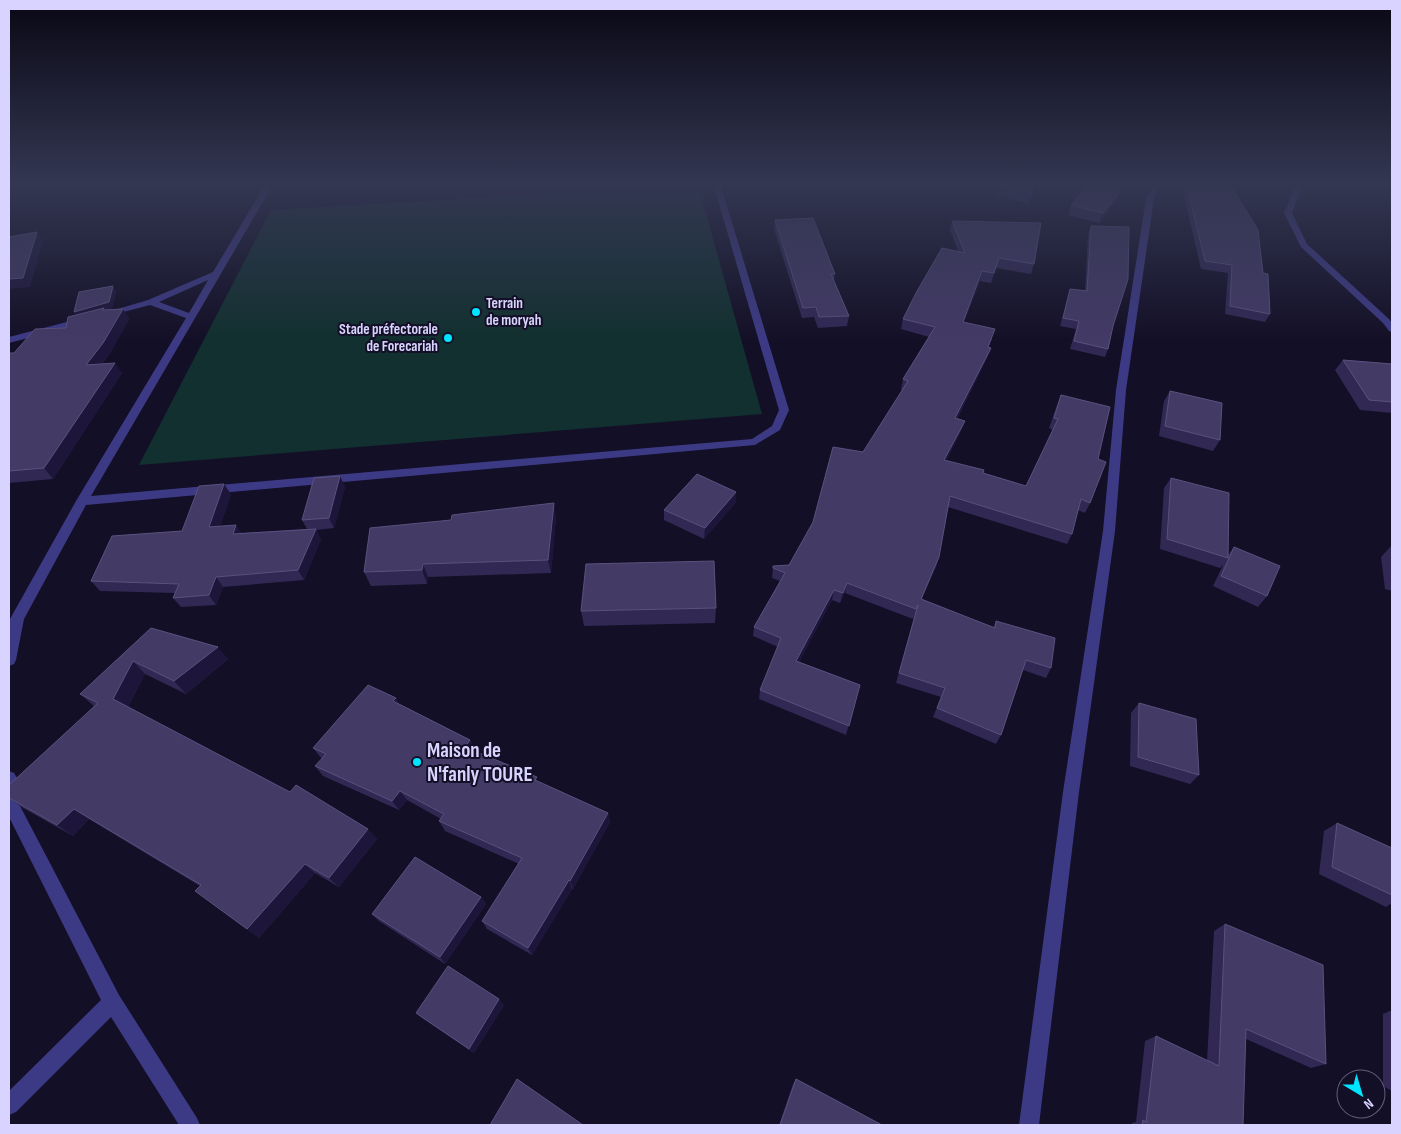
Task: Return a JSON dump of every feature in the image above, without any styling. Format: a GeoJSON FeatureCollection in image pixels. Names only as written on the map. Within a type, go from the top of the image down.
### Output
{"type":"FeatureCollection","features":[{"type":"Feature","properties":{"kind":"street"},"geometry":{"type":"LineString","coordinates":[[9,660],[17,619],[82,501],[239,236]]}},
{"type":"Feature","properties":{"kind":"street"},"geometry":{"type":"LineString","coordinates":[[82,501],[755,442],[776,428],[784,410],[732,236]]}},
{"type":"Feature","properties":{"kind":"street"},"geometry":{"type":"LineString","coordinates":[[1029,1125],[1071,792],[1109,531],[1121,390],[1144,236]]}},
{"type":"Feature","properties":{"kind":"street"},"geometry":{"type":"LineString","coordinates":[[1299,236],[1304,245],[1386,321],[1392,329]]}},
{"type":"Feature","properties":{"kind":"street"},"geometry":{"type":"LineString","coordinates":[[9,340],[150,302],[218,273]]}},
{"type":"Feature","properties":{"kind":"street"},"geometry":{"type":"LineString","coordinates":[[150,302],[192,317]]}},
{"type":"Feature","properties":{"kind":"street"},"geometry":{"type":"LineString","coordinates":[[9,778],[11,805],[112,1002],[190,1125]]}},
{"type":"Feature","properties":{"kind":"street"},"geometry":{"type":"LineString","coordinates":[[9,1105],[112,1002]]}},
{"type":"Feature","properties":{"kind":"green space","name":"Terrain de moryah"},"geometry":{"type":"Polygon","coordinates":[[[258,236],[712,236],[762,414],[139,465],[258,236]]]}},
{"type":"Feature","properties":{"kind":"building"},"geometry":{"type":"Polygon","coordinates":[[[36,236],[23,278],[9,279],[9,237],[36,236]]]}},
{"type":"Feature","properties":{"kind":"building"},"geometry":{"type":"Polygon","coordinates":[[[780,236],[820,236],[835,274],[831,274],[849,316],[819,317],[816,307],[803,308],[780,236]]]}},
{"type":"Feature","properties":{"kind":"building"},"geometry":{"type":"Polygon","coordinates":[[[958,236],[1039,236],[1034,264],[999,258],[994,273],[982,271],[963,322],[995,329],[988,347],[991,348],[955,418],[965,421],[944,460],[984,470],[983,473],[1026,486],[1058,419],[1054,418],[1061,395],[1110,407],[1098,459],[1106,462],[1090,503],[1081,499],[1072,534],[950,496],[939,557],[921,599],[995,628],[996,621],[1055,638],[1051,668],[1026,660],[1001,735],[937,708],[945,688],[899,673],[918,605],[916,609],[847,583],[843,593],[834,590],[796,661],[860,685],[849,726],[760,690],[781,638],[754,627],[785,573],[773,568],[773,566],[789,565],[813,522],[833,447],[863,452],[908,381],[903,379],[935,327],[903,319],[916,293],[942,248],[965,253],[958,236]]]}},
{"type":"Feature","properties":{"kind":"building"},"geometry":{"type":"Polygon","coordinates":[[[1090,236],[1129,236],[1128,279],[1113,326],[1108,349],[1074,341],[1079,321],[1063,318],[1070,289],[1087,291],[1090,236]]]}},
{"type":"Feature","properties":{"kind":"building"},"geometry":{"type":"Polygon","coordinates":[[[1199,236],[1259,236],[1263,273],[1268,274],[1270,314],[1230,306],[1232,265],[1205,261],[1199,236]]]}},
{"type":"Feature","properties":{"kind":"building"},"geometry":{"type":"Polygon","coordinates":[[[113,286],[109,302],[74,312],[79,292],[113,286]]]}},
{"type":"Feature","properties":{"kind":"building"},"geometry":{"type":"Polygon","coordinates":[[[104,308],[103,310],[123,309],[103,343],[86,365],[115,363],[44,468],[9,471],[9,353],[14,353],[35,329],[66,328],[68,317],[104,308]]]}},
{"type":"Feature","properties":{"kind":"building"},"geometry":{"type":"Polygon","coordinates":[[[1343,360],[1392,364],[1392,402],[1369,400],[1343,360]]]}},
{"type":"Feature","properties":{"kind":"building"},"geometry":{"type":"Polygon","coordinates":[[[1170,391],[1222,403],[1220,440],[1165,426],[1170,391]]]}},
{"type":"Feature","properties":{"kind":"building"},"geometry":{"type":"Polygon","coordinates":[[[697,474],[736,492],[705,528],[664,510],[697,474]]]}},
{"type":"Feature","properties":{"kind":"building"},"geometry":{"type":"Polygon","coordinates":[[[340,476],[329,518],[302,520],[314,478],[340,476]]]}},
{"type":"Feature","properties":{"kind":"building"},"geometry":{"type":"Polygon","coordinates":[[[1171,478],[1229,493],[1228,558],[1167,539],[1171,478]]]}},
{"type":"Feature","properties":{"kind":"building"},"geometry":{"type":"Polygon","coordinates":[[[224,484],[209,527],[236,525],[233,534],[316,529],[298,570],[216,577],[209,595],[173,598],[179,584],[91,581],[112,536],[182,531],[199,486],[224,484]]]}},
{"type":"Feature","properties":{"kind":"building"},"geometry":{"type":"Polygon","coordinates":[[[554,503],[548,560],[423,564],[422,570],[364,572],[370,528],[451,520],[452,515],[554,503]]]}},
{"type":"Feature","properties":{"kind":"building"},"geometry":{"type":"Polygon","coordinates":[[[1234,547],[1280,566],[1267,596],[1221,576],[1234,547]]]}},
{"type":"Feature","properties":{"kind":"building"},"geometry":{"type":"Polygon","coordinates":[[[714,561],[716,608],[581,611],[586,564],[714,561]]]}},
{"type":"Feature","properties":{"kind":"building"},"geometry":{"type":"Polygon","coordinates":[[[151,628],[218,647],[174,681],[133,661],[113,699],[290,792],[296,785],[368,829],[329,878],[305,864],[247,929],[195,891],[201,885],[74,809],[57,825],[9,798],[9,785],[98,703],[80,694],[151,628]]]}},
{"type":"Feature","properties":{"kind":"building"},"geometry":{"type":"Polygon","coordinates":[[[368,685],[396,698],[393,701],[470,740],[465,747],[537,777],[535,780],[608,813],[570,881],[528,948],[482,921],[522,858],[439,821],[444,814],[400,791],[392,801],[315,766],[326,754],[313,748],[368,685]]]}},
{"type":"Feature","properties":{"kind":"building"},"geometry":{"type":"Polygon","coordinates":[[[1139,703],[1196,719],[1199,775],[1138,757],[1139,703]]]}},
{"type":"Feature","properties":{"kind":"building"},"geometry":{"type":"Polygon","coordinates":[[[1337,823],[1392,848],[1392,895],[1332,867],[1337,823]]]}},
{"type":"Feature","properties":{"kind":"building"},"geometry":{"type":"Polygon","coordinates":[[[415,857],[481,897],[440,957],[372,914],[415,857]]]}},
{"type":"Feature","properties":{"kind":"building"},"geometry":{"type":"Polygon","coordinates":[[[1225,924],[1323,965],[1326,1064],[1246,1029],[1243,1125],[1142,1125],[1143,1120],[1146,1122],[1156,1036],[1219,1066],[1225,924]]]}},
{"type":"Feature","properties":{"kind":"building"},"geometry":{"type":"Polygon","coordinates":[[[448,966],[499,999],[469,1049],[416,1013],[448,966]]]}},
{"type":"Feature","properties":{"kind":"building"},"geometry":{"type":"Polygon","coordinates":[[[517,1079],[583,1125],[490,1125],[517,1079]]]}},
{"type":"Feature","properties":{"kind":"building"},"geometry":{"type":"Polygon","coordinates":[[[796,1079],[882,1125],[780,1125],[796,1079]]]}},
{"type":"Feature","properties":{"kind":"place","name":"Terrain de moryah"},"geometry":{"type":"Point","coordinates":[476,312]}},
{"type":"Feature","properties":{"kind":"place","name":"Stade préfectorale de Forecariah"},"geometry":{"type":"Point","coordinates":[448,338]}},
{"type":"Feature","properties":{"kind":"place","name":"Maison de N'fanly TOURE"},"geometry":{"type":"Point","coordinates":[417,762]}}]}
